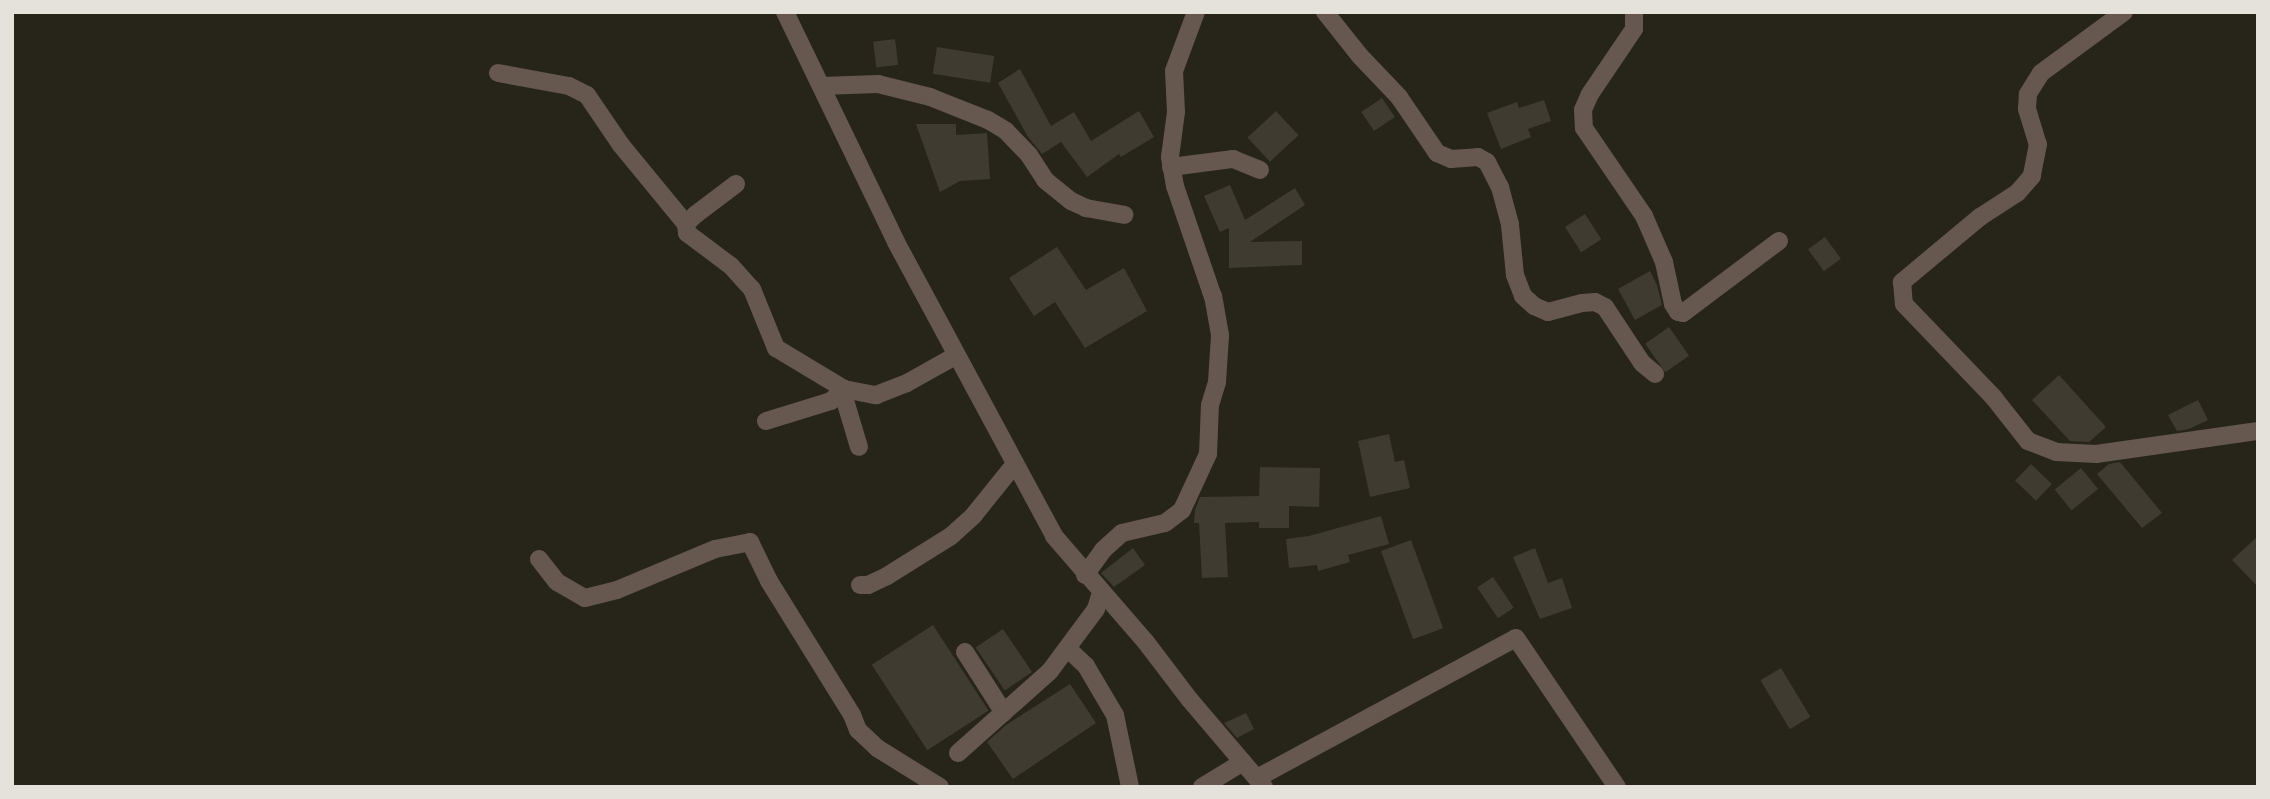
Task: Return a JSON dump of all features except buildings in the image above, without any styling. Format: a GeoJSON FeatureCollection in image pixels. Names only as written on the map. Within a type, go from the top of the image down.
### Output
{"type":"FeatureCollection","features":[{"type":"Feature","properties":{"kind":"street"},"geometry":{"type":"LineString","coordinates":[[785,12],[852,155],[1054,536],[1085,575],[1145,640],[1261,783],[1516,638],[1617,787]]}},
{"type":"Feature","properties":{"kind":"street"},"geometry":{"type":"LineString","coordinates":[[1085,575],[1103,550],[1122,533],[1165,523],[1182,510],[1208,454],[1210,405],[1217,382],[1220,335],[1213,297],[1175,186],[1170,157],[1176,112],[1174,71],[1196,12]]}},
{"type":"Feature","properties":{"kind":"street"},"geometry":{"type":"LineString","coordinates":[[1325,12],[1399,97],[1437,153],[1451,159],[1478,158],[1486,162],[1500,187],[1510,225],[1515,275],[1523,296],[1534,306],[1548,312],[1582,303],[1595,302],[1605,307],[1642,363],[1655,374]]}},
{"type":"Feature","properties":{"kind":"street"},"geometry":{"type":"LineString","coordinates":[[1634,12],[1634,29],[1590,94],[1583,110],[1584,128],[1644,216],[1664,262],[1672,304],[1683,313],[1779,241]]}},
{"type":"Feature","properties":{"kind":"street"},"geometry":{"type":"LineString","coordinates":[[2124,12],[2041,73],[2028,93],[2038,144],[2032,177],[2017,193],[1980,217],[1902,282],[1904,304],[1994,398],[2028,441],[2056,452],[2096,454],[2258,431]]}},
{"type":"Feature","properties":{"kind":"street"},"geometry":{"type":"LineString","coordinates":[[498,73],[569,86],[587,95],[621,145],[686,223],[687,233],[731,266],[751,289],[776,348],[846,389],[876,395],[907,383],[957,355]]}},
{"type":"Feature","properties":{"kind":"street"},"geometry":{"type":"LineString","coordinates":[[821,86],[878,84],[930,97],[988,120],[1006,131],[1029,155],[1045,180],[1071,201],[1086,208],[1124,215]]}},
{"type":"Feature","properties":{"kind":"street"},"geometry":{"type":"LineString","coordinates":[[1171,167],[1233,159],[1260,170]]}},
{"type":"Feature","properties":{"kind":"street"},"geometry":{"type":"LineString","coordinates":[[686,223],[736,184]]}},
{"type":"Feature","properties":{"kind":"street"},"geometry":{"type":"LineString","coordinates":[[766,421],[831,401],[846,389]]}},
{"type":"Feature","properties":{"kind":"street"},"geometry":{"type":"LineString","coordinates":[[846,389],[844,397],[859,447]]}},
{"type":"Feature","properties":{"kind":"street"},"geometry":{"type":"LineString","coordinates":[[860,585],[868,585],[887,576],[922,557],[951,536],[972,516],[1015,464]]}},
{"type":"Feature","properties":{"kind":"street"},"geometry":{"type":"LineString","coordinates":[[539,559],[556,582],[585,598],[617,590],[715,549],[750,542],[769,581],[852,715],[858,730],[877,748],[940,787]]}},
{"type":"Feature","properties":{"kind":"street"},"geometry":{"type":"LineString","coordinates":[[958,753],[1050,671],[1096,609],[1101,593]]}},
{"type":"Feature","properties":{"kind":"street"},"geometry":{"type":"LineString","coordinates":[[1068,649],[1086,666],[1115,715],[1130,787]]}},
{"type":"Feature","properties":{"kind":"street"},"geometry":{"type":"LineString","coordinates":[[965,652],[1004,713]]}},
{"type":"Feature","properties":{"kind":"street"},"geometry":{"type":"LineString","coordinates":[[1202,787],[1243,762]]}}]}
